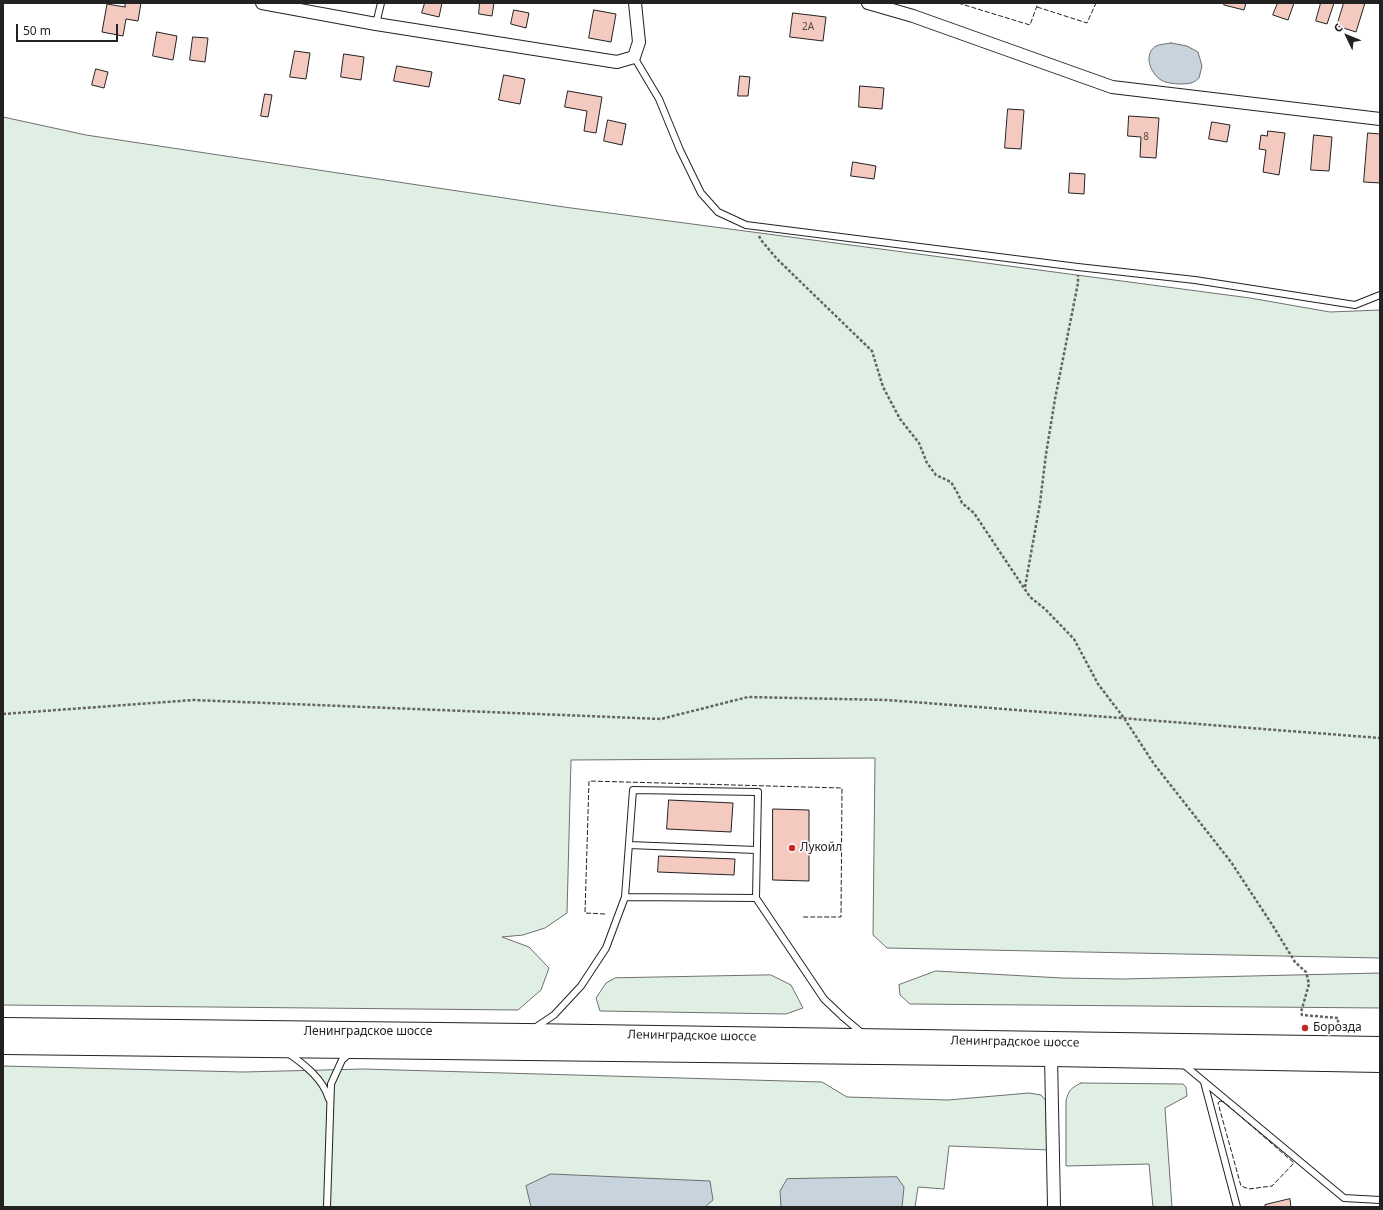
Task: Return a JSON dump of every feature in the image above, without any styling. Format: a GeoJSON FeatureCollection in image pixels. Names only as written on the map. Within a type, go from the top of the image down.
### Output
{"type":"FeatureCollection","features":[{"type":"Feature","properties":{"kind":"highway","name":"Ленинградское шоссе"},"geometry":{"type":"LineString","coordinates":[[3,1028],[526,1034],[1380,1047]]}},
{"type":"Feature","properties":{"kind":"highway","name":"Ленинградское шоссе"},"geometry":{"type":"LineString","coordinates":[[3,1044],[1051,1056],[1380,1062]]}},
{"type":"Feature","properties":{"kind":"street"},"geometry":{"type":"LineString","coordinates":[[262,3],[376,24],[618,62],[634,57],[639,42],[635,3]]}},
{"type":"Feature","properties":{"kind":"street"},"geometry":{"type":"LineString","coordinates":[[868,3],[912,16],[1112,87],[1380,119]]}},
{"type":"Feature","properties":{"kind":"street"},"geometry":{"type":"LineString","coordinates":[[1051,1056],[1054,1207]]}},
{"type":"Feature","properties":{"kind":"lane"},"geometry":{"type":"LineString","coordinates":[[376,24],[382,3]]}},
{"type":"Feature","properties":{"kind":"lane"},"geometry":{"type":"LineString","coordinates":[[634,57],[659,99],[680,150],[701,194],[718,212],[746,225],[1078,267],[1195,280],[1355,305],[1380,295]]}},
{"type":"Feature","properties":{"kind":"lane"},"geometry":{"type":"LineString","coordinates":[[526,1034],[554,1015],[581,986],[606,948],[625,897],[633,790],[758,792],[756,898],[824,999],[869,1039]]}},
{"type":"Feature","properties":{"kind":"lane"},"geometry":{"type":"LineString","coordinates":[[629,845],[756,850]]}},
{"type":"Feature","properties":{"kind":"lane"},"geometry":{"type":"LineString","coordinates":[[625,897],[756,898]]}},
{"type":"Feature","properties":{"kind":"lane"},"geometry":{"type":"LineString","coordinates":[[280,1047],[304,1065],[320,1080],[326,1090],[330,1104]]}},
{"type":"Feature","properties":{"kind":"lane"},"geometry":{"type":"LineString","coordinates":[[327,1207],[331,1084],[342,1060],[356,1048]]}},
{"type":"Feature","properties":{"kind":"lane"},"geometry":{"type":"LineString","coordinates":[[1177,1059],[1344,1198],[1380,1200]]}},
{"type":"Feature","properties":{"kind":"lane"},"geometry":{"type":"LineString","coordinates":[[1204,1082],[1237,1207]]}},
{"type":"Feature","properties":{"kind":"path"},"geometry":{"type":"LineString","coordinates":[[755,226],[761,240],[777,259],[872,351],[884,387],[900,420],[919,443],[927,463],[936,475],[951,482],[962,503],[974,513],[1030,597],[1045,609],[1074,639],[1098,684],[1124,718],[1154,764],[1231,862],[1295,962],[1306,972],[1309,984],[1301,1012],[1302,1015],[1338,1018],[1337,1047]]}},
{"type":"Feature","properties":{"kind":"path"},"geometry":{"type":"LineString","coordinates":[[1025,588],[1040,503],[1054,405],[1078,283],[1078,267]]}},
{"type":"Feature","properties":{"kind":"path"},"geometry":{"type":"LineString","coordinates":[[3,714],[193,700],[661,719],[748,697],[887,700],[1380,738]]}},
{"type":"Feature","properties":{"kind":"green space"},"geometry":{"type":"Polygon","coordinates":[[[3,117],[86,135],[564,207],[1250,298],[1330,312],[1380,310],[1380,958],[887,948],[873,935],[875,758],[571,760],[567,913],[545,928],[523,935],[502,937],[529,947],[549,968],[541,990],[518,1010],[3,1005],[3,117]]]}},
{"type":"Feature","properties":{"kind":"green space"},"geometry":{"type":"Polygon","coordinates":[[[936,971],[1062,978],[1122,979],[1380,973],[1380,1008],[910,1004],[900,995],[899,985],[936,971]]]}},
{"type":"Feature","properties":{"kind":"green space"},"geometry":{"type":"Polygon","coordinates":[[[771,975],[791,985],[803,1008],[786,1014],[600,1011],[596,998],[606,983],[615,978],[771,975]]]}},
{"type":"Feature","properties":{"kind":"green space"},"geometry":{"type":"Polygon","coordinates":[[[3,1066],[243,1072],[363,1069],[822,1082],[847,1097],[948,1100],[1029,1093],[1041,1095],[1048,1103],[1049,1150],[949,1146],[944,1189],[918,1187],[915,1207],[3,1207],[3,1066]]]}},
{"type":"Feature","properties":{"kind":"green space"},"geometry":{"type":"Polygon","coordinates":[[[1081,1083],[1183,1084],[1186,1087],[1187,1096],[1165,1108],[1172,1207],[1153,1207],[1149,1164],[1066,1166],[1066,1101],[1070,1090],[1081,1083]]]}},
{"type":"Feature","properties":{"kind":"shaded area"},"geometry":{"type":"Polygon","coordinates":[[[1171,43],[1187,46],[1198,52],[1202,66],[1199,78],[1195,81],[1188,84],[1171,83],[1161,80],[1154,73],[1151,68],[1149,58],[1152,49],[1158,45],[1171,43]]]}},
{"type":"Feature","properties":{"kind":"shaded area"},"geometry":{"type":"Polygon","coordinates":[[[551,1174],[710,1181],[713,1200],[705,1207],[531,1207],[526,1186],[551,1174]]]}},
{"type":"Feature","properties":{"kind":"shaded area"},"geometry":{"type":"Polygon","coordinates":[[[897,1177],[904,1187],[902,1207],[781,1207],[780,1191],[787,1179],[897,1177]]]}},
{"type":"Feature","properties":{"kind":"building"},"geometry":{"type":"Polygon","coordinates":[[[125,3],[141,3],[138,21],[126,19],[123,36],[102,32],[107,4],[125,7],[125,3]]]}},
{"type":"Feature","properties":{"kind":"building"},"geometry":{"type":"Polygon","coordinates":[[[425,3],[442,3],[439,17],[422,13],[425,3]]]}},
{"type":"Feature","properties":{"kind":"building"},"geometry":{"type":"Polygon","coordinates":[[[480,3],[494,3],[492,16],[479,14],[480,3]]]}},
{"type":"Feature","properties":{"kind":"building"},"geometry":{"type":"Polygon","coordinates":[[[1225,3],[1246,3],[1244,10],[1224,5],[1225,3]]]}},
{"type":"Feature","properties":{"kind":"building"},"geometry":{"type":"Polygon","coordinates":[[[1278,3],[1294,3],[1288,20],[1273,15],[1278,3]]]}},
{"type":"Feature","properties":{"kind":"building"},"geometry":{"type":"Polygon","coordinates":[[[1321,3],[1334,3],[1327,24],[1316,21],[1321,3]]]}},
{"type":"Feature","properties":{"kind":"building"},"geometry":{"type":"Polygon","coordinates":[[[1344,3],[1365,3],[1356,32],[1337,26],[1344,3]]]}},
{"type":"Feature","properties":{"kind":"building"},"geometry":{"type":"Polygon","coordinates":[[[514,10],[529,13],[526,28],[511,24],[514,10]]]}},
{"type":"Feature","properties":{"kind":"building"},"geometry":{"type":"Polygon","coordinates":[[[594,10],[616,14],[611,42],[589,38],[594,10]]]}},
{"type":"Feature","properties":{"kind":"building"},"geometry":{"type":"Polygon","coordinates":[[[793,13],[826,17],[823,41],[790,37],[793,13]]]}},
{"type":"Feature","properties":{"kind":"building"},"geometry":{"type":"Polygon","coordinates":[[[157,32],[177,36],[173,60],[153,56],[157,32]]]}},
{"type":"Feature","properties":{"kind":"building"},"geometry":{"type":"Polygon","coordinates":[[[193,37],[208,38],[205,62],[190,60],[193,37]]]}},
{"type":"Feature","properties":{"kind":"building"},"geometry":{"type":"Polygon","coordinates":[[[295,51],[310,53],[306,79],[290,77],[295,51]]]}},
{"type":"Feature","properties":{"kind":"building"},"geometry":{"type":"Polygon","coordinates":[[[344,54],[364,57],[361,80],[341,77],[344,54]]]}},
{"type":"Feature","properties":{"kind":"building"},"geometry":{"type":"Polygon","coordinates":[[[397,66],[432,72],[429,87],[394,81],[397,66]]]}},
{"type":"Feature","properties":{"kind":"building"},"geometry":{"type":"Polygon","coordinates":[[[96,69],[108,72],[104,88],[92,85],[96,69]]]}},
{"type":"Feature","properties":{"kind":"building"},"geometry":{"type":"Polygon","coordinates":[[[504,75],[525,79],[520,104],[499,100],[504,75]]]}},
{"type":"Feature","properties":{"kind":"building"},"geometry":{"type":"Polygon","coordinates":[[[740,76],[750,77],[748,96],[738,96],[740,76]]]}},
{"type":"Feature","properties":{"kind":"building"},"geometry":{"type":"Polygon","coordinates":[[[860,86],[884,88],[882,109],[859,107],[860,86]]]}},
{"type":"Feature","properties":{"kind":"building"},"geometry":{"type":"Polygon","coordinates":[[[568,91],[602,97],[596,133],[584,131],[587,111],[565,107],[568,91]]]}},
{"type":"Feature","properties":{"kind":"building"},"geometry":{"type":"Polygon","coordinates":[[[265,94],[272,95],[268,117],[261,116],[265,94]]]}},
{"type":"Feature","properties":{"kind":"building"},"geometry":{"type":"Polygon","coordinates":[[[1008,109],[1024,110],[1021,149],[1005,148],[1008,109]]]}},
{"type":"Feature","properties":{"kind":"building"},"geometry":{"type":"Polygon","coordinates":[[[1129,116],[1159,118],[1156,158],[1140,157],[1141,137],[1128,136],[1129,116]]]}},
{"type":"Feature","properties":{"kind":"building"},"geometry":{"type":"Polygon","coordinates":[[[608,120],[626,124],[622,145],[604,141],[608,120]]]}},
{"type":"Feature","properties":{"kind":"building"},"geometry":{"type":"Polygon","coordinates":[[[1212,122],[1230,125],[1227,142],[1209,139],[1212,122]]]}},
{"type":"Feature","properties":{"kind":"building"},"geometry":{"type":"Polygon","coordinates":[[[1268,131],[1285,133],[1279,175],[1263,172],[1266,150],[1259,149],[1261,135],[1267,136],[1268,131]]]}},
{"type":"Feature","properties":{"kind":"building"},"geometry":{"type":"Polygon","coordinates":[[[1368,133],[1380,134],[1380,183],[1364,182],[1368,133]]]}},
{"type":"Feature","properties":{"kind":"building"},"geometry":{"type":"Polygon","coordinates":[[[1314,135],[1332,137],[1329,171],[1311,170],[1314,135]]]}},
{"type":"Feature","properties":{"kind":"building"},"geometry":{"type":"Polygon","coordinates":[[[853,162],[876,166],[874,179],[851,176],[853,162]]]}},
{"type":"Feature","properties":{"kind":"building"},"geometry":{"type":"Polygon","coordinates":[[[1070,173],[1085,174],[1084,194],[1069,193],[1070,173]]]}},
{"type":"Feature","properties":{"kind":"building"},"geometry":{"type":"Polygon","coordinates":[[[669,800],[733,803],[731,832],[667,829],[669,800]]]}},
{"type":"Feature","properties":{"kind":"building"},"geometry":{"type":"Polygon","coordinates":[[[773,809],[809,810],[809,881],[773,880],[773,809]]]}},
{"type":"Feature","properties":{"kind":"building"},"geometry":{"type":"Polygon","coordinates":[[[659,856],[735,859],[734,875],[658,872],[659,856]]]}},
{"type":"Feature","properties":{"kind":"building"},"geometry":{"type":"Polygon","coordinates":[[[1290,1199],[1291,1207],[1265,1207],[1265,1205],[1290,1199]]]}},
{"type":"Feature","properties":{"kind":"fence"},"geometry":{"type":"LineString","coordinates":[[958,3],[1030,25],[1038,3]]}},
{"type":"Feature","properties":{"kind":"fence"},"geometry":{"type":"LineString","coordinates":[[1037,7],[1087,23],[1096,3]]}},
{"type":"Feature","properties":{"kind":"fence"},"geometry":{"type":"LineString","coordinates":[[605,914],[585,913],[589,781],[842,788],[841,917],[801,917]]}},
{"type":"Feature","properties":{"kind":"fence"},"geometry":{"type":"LineString","coordinates":[[1220,1101],[1224,1102],[1294,1163],[1272,1186],[1249,1189],[1241,1186],[1218,1103],[1220,1101]]}},
{"type":"Feature","properties":{"kind":"place","name":"Лукойл"},"geometry":{"type":"Point","coordinates":[792,848]}},
{"type":"Feature","properties":{"kind":"place","name":"Борозда"},"geometry":{"type":"Point","coordinates":[1305,1028]}}]}
